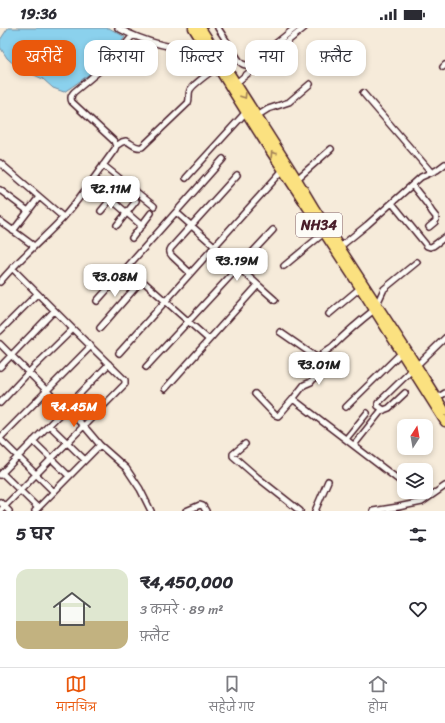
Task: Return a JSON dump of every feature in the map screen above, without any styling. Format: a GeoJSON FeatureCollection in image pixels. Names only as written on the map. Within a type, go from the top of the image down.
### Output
{"type":"FeatureCollection","features":[{"type":"Feature","properties":{"kind":"highway","name":"NH34"},"geometry":{"type":"LineString","coordinates":[[193,28],[204,40]]}},
{"type":"Feature","properties":{"kind":"highway","name":"NH34"},"geometry":{"type":"LineString","coordinates":[[201,28],[205,40]]}},
{"type":"Feature","properties":{"kind":"highway","name":"NH34"},"geometry":{"type":"LineString","coordinates":[[223,76],[360,288],[375,306],[445,411]]}},
{"type":"Feature","properties":{"kind":"highway","name":"NH34"},"geometry":{"type":"LineString","coordinates":[[231,76],[340,247],[401,353],[415,368],[445,422]]}},
{"type":"Feature","properties":{"kind":"street"},"geometry":{"type":"LineString","coordinates":[[118,28],[132,36],[166,46]]}},
{"type":"Feature","properties":{"kind":"street"},"geometry":{"type":"LineString","coordinates":[[218,28],[240,62],[246,66],[295,28]]}},
{"type":"Feature","properties":{"kind":"street"},"geometry":{"type":"LineString","coordinates":[[236,83],[304,28]]}},
{"type":"Feature","properties":{"kind":"street"},"geometry":{"type":"LineString","coordinates":[[115,144],[72,102],[71,99],[74,92],[119,52],[132,36]]}},
{"type":"Feature","properties":{"kind":"street"},"geometry":{"type":"LineString","coordinates":[[115,144],[126,141],[135,147],[142,147],[188,103],[190,90],[206,76]]}},
{"type":"Feature","properties":{"kind":"street"},"geometry":{"type":"LineString","coordinates":[[257,116],[268,109],[290,102],[310,84]]}},
{"type":"Feature","properties":{"kind":"street"},"geometry":{"type":"LineString","coordinates":[[364,93],[431,172]]}},
{"type":"Feature","properties":{"kind":"street"},"geometry":{"type":"LineString","coordinates":[[186,178],[246,112]]}},
{"type":"Feature","properties":{"kind":"street"},"geometry":{"type":"LineString","coordinates":[[0,282],[63,217],[115,149],[115,144]]}},
{"type":"Feature","properties":{"kind":"street"},"geometry":{"type":"LineString","coordinates":[[297,179],[331,149]]}},
{"type":"Feature","properties":{"kind":"street"},"geometry":{"type":"LineString","coordinates":[[97,301],[223,159]]}},
{"type":"Feature","properties":{"kind":"street"},"geometry":{"type":"LineString","coordinates":[[0,163],[63,217]]}},
{"type":"Feature","properties":{"kind":"street"},"geometry":{"type":"LineString","coordinates":[[340,247],[421,177],[445,164]]}},
{"type":"Feature","properties":{"kind":"street"},"geometry":{"type":"LineString","coordinates":[[103,165],[154,206]]}},
{"type":"Feature","properties":{"kind":"street"},"geometry":{"type":"LineString","coordinates":[[119,353],[283,170]]}},
{"type":"Feature","properties":{"kind":"street"},"geometry":{"type":"LineString","coordinates":[[190,273],[170,254],[169,251],[237,175]]}},
{"type":"Feature","properties":{"kind":"street"},"geometry":{"type":"LineString","coordinates":[[91,182],[142,226]]}},
{"type":"Feature","properties":{"kind":"street"},"geometry":{"type":"LineString","coordinates":[[412,185],[436,216],[435,222],[429,227]]}},
{"type":"Feature","properties":{"kind":"street"},"geometry":{"type":"LineString","coordinates":[[101,211],[120,188]]}},
{"type":"Feature","properties":{"kind":"street"},"geometry":{"type":"LineString","coordinates":[[0,190],[28,211]]}},
{"type":"Feature","properties":{"kind":"street"},"geometry":{"type":"LineString","coordinates":[[14,231],[39,197]]}},
{"type":"Feature","properties":{"kind":"street"},"geometry":{"type":"LineString","coordinates":[[117,225],[136,201]]}},
{"type":"Feature","properties":{"kind":"street"},"geometry":{"type":"LineString","coordinates":[[392,203],[428,246],[433,246],[445,238]]}},
{"type":"Feature","properties":{"kind":"street"},"geometry":{"type":"LineString","coordinates":[[176,212],[276,300]]}},
{"type":"Feature","properties":{"kind":"street"},"geometry":{"type":"LineString","coordinates":[[132,238],[151,213]]}},
{"type":"Feature","properties":{"kind":"street"},"geometry":{"type":"LineString","coordinates":[[0,221],[34,246]]}},
{"type":"Feature","properties":{"kind":"street"},"geometry":{"type":"LineString","coordinates":[[146,367],[273,230]]}},
{"type":"Feature","properties":{"kind":"street"},"geometry":{"type":"LineString","coordinates":[[284,266],[324,233]]}},
{"type":"Feature","properties":{"kind":"street"},"geometry":{"type":"LineString","coordinates":[[319,359],[320,356],[332,347],[347,331],[375,306],[384,288],[418,262]]}},
{"type":"Feature","properties":{"kind":"street"},"geometry":{"type":"LineString","coordinates":[[127,267],[208,339]]}},
{"type":"Feature","properties":{"kind":"street"},"geometry":{"type":"LineString","coordinates":[[0,511],[125,384],[125,380],[12,268]]}},
{"type":"Feature","properties":{"kind":"street"},"geometry":{"type":"LineString","coordinates":[[100,328],[142,280]]}},
{"type":"Feature","properties":{"kind":"street"},"geometry":{"type":"LineString","coordinates":[[165,389],[208,339],[258,285]]}},
{"type":"Feature","properties":{"kind":"street"},"geometry":{"type":"LineString","coordinates":[[329,314],[360,288]]}},
{"type":"Feature","properties":{"kind":"street"},"geometry":{"type":"LineString","coordinates":[[0,331],[37,294]]}},
{"type":"Feature","properties":{"kind":"street"},"geometry":{"type":"LineString","coordinates":[[0,367],[54,311]]}},
{"type":"Feature","properties":{"kind":"street"},"geometry":{"type":"LineString","coordinates":[[0,403],[72,329]]}},
{"type":"Feature","properties":{"kind":"street"},"geometry":{"type":"LineString","coordinates":[[255,394],[275,415],[278,416],[304,385],[311,382],[321,367],[319,359],[280,332]]}},
{"type":"Feature","properties":{"kind":"street"},"geometry":{"type":"LineString","coordinates":[[384,410],[378,406],[378,403],[445,338]]}},
{"type":"Feature","properties":{"kind":"street"},"geometry":{"type":"LineString","coordinates":[[0,344],[84,426],[100,445],[126,468],[140,489],[151,511]]}},
{"type":"Feature","properties":{"kind":"street"},"geometry":{"type":"LineString","coordinates":[[54,492],[0,439],[91,346]]}},
{"type":"Feature","properties":{"kind":"street"},"geometry":{"type":"LineString","coordinates":[[346,407],[401,353]]}},
{"type":"Feature","properties":{"kind":"street"},"geometry":{"type":"LineString","coordinates":[[100,445],[36,509],[20,491],[1,474],[109,364]]}},
{"type":"Feature","properties":{"kind":"street"},"geometry":{"type":"LineString","coordinates":[[354,445],[382,411],[389,408],[404,393]]}},
{"type":"Feature","properties":{"kind":"street"},"geometry":{"type":"LineString","coordinates":[[437,398],[445,393]]}},
{"type":"Feature","properties":{"kind":"street"},"geometry":{"type":"LineString","coordinates":[[293,399],[397,479]]}},
{"type":"Feature","properties":{"kind":"street"},"geometry":{"type":"LineString","coordinates":[[346,439],[367,413]]}},
{"type":"Feature","properties":{"kind":"street"},"geometry":{"type":"LineString","coordinates":[[49,425],[85,460]]}},
{"type":"Feature","properties":{"kind":"street"},"geometry":{"type":"LineString","coordinates":[[33,441],[69,476]]}},
{"type":"Feature","properties":{"kind":"street"},"geometry":{"type":"LineString","coordinates":[[245,444],[233,454],[233,456],[300,511]]}},
{"type":"Feature","properties":{"kind":"street"},"geometry":{"type":"LineString","coordinates":[[315,511],[328,481]]}},
{"type":"Feature","properties":{"kind":"street"},"geometry":{"type":"LineString","coordinates":[[373,511],[405,506],[423,500],[445,486]]}},
{"type":"Feature","properties":{"kind":"street"},"geometry":{"type":"LineString","coordinates":[[0,502],[9,511]]}},
{"type":"Feature","properties":{"kind":"street"},"geometry":{"type":"LineString","coordinates":[[186,511],[200,505],[203,506],[206,511]]}},
{"type":"Feature","properties":{"kind":"water"},"geometry":{"type":"Polygon","coordinates":[[[8,28],[109,28],[125,37],[123,40],[84,40],[84,76],[87,76],[64,92],[53,88],[43,79],[36,76],[76,76],[76,40],[12,40],[12,63],[0,47],[0,40],[8,28]]]}}]}
